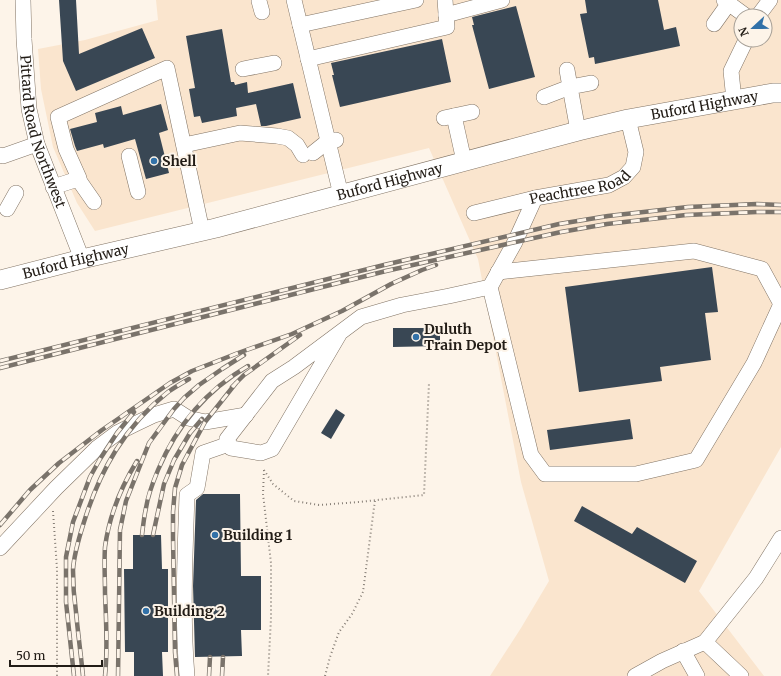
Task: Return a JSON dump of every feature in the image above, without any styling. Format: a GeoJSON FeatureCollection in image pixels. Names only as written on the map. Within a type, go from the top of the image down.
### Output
{"type":"FeatureCollection","features":[{"type":"Feature","properties":{"kind":"main road","name":"Buford Highway"},"geometry":{"type":"LineString","coordinates":[[0,280],[202,231],[628,119],[772,93],[781,93]]}},
{"type":"Feature","properties":{"kind":"street","name":"Pittard Road Northwest"},"geometry":{"type":"LineString","coordinates":[[23,0],[29,109],[37,144],[82,259]]}},
{"type":"Feature","properties":{"kind":"street"},"geometry":{"type":"LineString","coordinates":[[294,0],[308,59],[333,140],[340,195]]}},
{"type":"Feature","properties":{"kind":"street"},"geometry":{"type":"LineString","coordinates":[[300,25],[416,0]]}},
{"type":"Feature","properties":{"kind":"street"},"geometry":{"type":"LineString","coordinates":[[308,59],[447,26],[445,7],[502,0]]}},
{"type":"Feature","properties":{"kind":"street"},"geometry":{"type":"LineString","coordinates":[[714,24],[727,2],[735,8]]}},
{"type":"Feature","properties":{"kind":"street"},"geometry":{"type":"LineString","coordinates":[[734,100],[731,71],[742,48]]}},
{"type":"Feature","properties":{"kind":"street"},"geometry":{"type":"LineString","coordinates":[[243,70],[274,63]]}},
{"type":"Feature","properties":{"kind":"street"},"geometry":{"type":"LineString","coordinates":[[94,202],[66,149],[58,117],[167,68],[190,181],[202,231]]}},
{"type":"Feature","properties":{"kind":"street"},"geometry":{"type":"LineString","coordinates":[[567,70],[578,131]]}},
{"type":"Feature","properties":{"kind":"street"},"geometry":{"type":"LineString","coordinates":[[544,97],[570,87],[591,83]]}},
{"type":"Feature","properties":{"kind":"street"},"geometry":{"type":"LineString","coordinates":[[464,161],[449,117],[472,112]]}},
{"type":"Feature","properties":{"kind":"street","name":"Peachtree Road"},"geometry":{"type":"LineString","coordinates":[[474,213],[534,198],[609,185],[624,177],[633,167],[636,152],[628,119]]}},
{"type":"Feature","properties":{"kind":"street"},"geometry":{"type":"LineString","coordinates":[[184,146],[240,133],[288,138],[308,154],[333,140]]}},
{"type":"Feature","properties":{"kind":"street"},"geometry":{"type":"LineString","coordinates":[[0,155],[3,156],[37,144]]}},
{"type":"Feature","properties":{"kind":"street"},"geometry":{"type":"LineString","coordinates":[[129,156],[138,192]]}},
{"type":"Feature","properties":{"kind":"street"},"geometry":{"type":"LineString","coordinates":[[53,187],[81,175]]}},
{"type":"Feature","properties":{"kind":"street"},"geometry":{"type":"LineString","coordinates":[[7,209],[16,193]]}},
{"type":"Feature","properties":{"kind":"street"},"geometry":{"type":"LineString","coordinates":[[498,272],[694,251],[762,269],[781,304],[754,363],[696,460],[636,474],[545,474],[532,455],[490,287],[498,272],[515,242],[534,198]]}},
{"type":"Feature","properties":{"kind":"street"},"geometry":{"type":"LineString","coordinates":[[340,333],[272,449],[261,453],[231,448],[227,439],[272,381],[294,367],[361,317],[402,305],[490,287]]}},
{"type":"Feature","properties":{"kind":"street"},"geometry":{"type":"LineString","coordinates":[[0,548],[52,492],[97,448],[117,433],[154,415],[174,410],[188,418],[205,422],[246,415]]}},
{"type":"Feature","properties":{"kind":"street"},"geometry":{"type":"LineString","coordinates":[[187,676],[184,594],[186,495],[197,488],[203,453],[229,444]]}},
{"type":"Feature","properties":{"kind":"street"},"geometry":{"type":"LineString","coordinates":[[635,676],[662,660],[705,642],[756,578],[781,538]]}},
{"type":"Feature","properties":{"kind":"street"},"geometry":{"type":"LineString","coordinates":[[705,642],[741,676]]}},
{"type":"Feature","properties":{"kind":"street"},"geometry":{"type":"LineString","coordinates":[[683,651],[697,676]]}},
{"type":"Feature","properties":{"kind":"path"},"geometry":{"type":"LineString","coordinates":[[264,470],[273,484],[294,501],[319,505],[424,494],[429,383]]}},
{"type":"Feature","properties":{"kind":"path"},"geometry":{"type":"LineString","coordinates":[[265,451],[263,494],[271,563],[271,618],[268,676]]}},
{"type":"Feature","properties":{"kind":"path"},"geometry":{"type":"LineString","coordinates":[[52,492],[58,569],[57,676]]}},
{"type":"Feature","properties":{"kind":"path"},"geometry":{"type":"LineString","coordinates":[[325,676],[339,632],[352,614],[363,592],[375,500]]}},
{"type":"Feature","properties":{"kind":"shaded area"},"geometry":{"type":"Polygon","coordinates":[[[156,0],[781,0],[781,447],[699,591],[764,676],[490,676],[549,581],[521,482],[478,259],[429,148],[95,231],[77,203],[53,147],[41,89],[38,49],[85,40],[158,20],[156,0]]]}},
{"type":"Feature","properties":{"kind":"building"},"geometry":{"type":"Polygon","coordinates":[[[59,0],[76,0],[79,54],[142,28],[155,58],[76,91],[63,61],[59,0]]]}},
{"type":"Feature","properties":{"kind":"building"},"geometry":{"type":"Polygon","coordinates":[[[585,0],[658,0],[664,30],[676,27],[680,46],[595,64],[594,57],[589,58],[580,14],[587,13],[585,0]]]}},
{"type":"Feature","properties":{"kind":"building"},"geometry":{"type":"Polygon","coordinates":[[[516,6],[535,77],[489,89],[472,25],[474,25],[472,17],[516,6]]]}},
{"type":"Feature","properties":{"kind":"building"},"geometry":{"type":"Polygon","coordinates":[[[222,29],[231,82],[234,82],[235,85],[247,82],[248,93],[293,83],[301,118],[261,126],[256,104],[236,108],[237,116],[202,123],[200,116],[194,117],[189,89],[195,88],[186,36],[222,29]]]}},
{"type":"Feature","properties":{"kind":"building"},"geometry":{"type":"Polygon","coordinates":[[[442,39],[451,82],[340,107],[332,75],[334,75],[331,63],[442,39]]]}},
{"type":"Feature","properties":{"kind":"building"},"geometry":{"type":"Polygon","coordinates":[[[161,104],[168,130],[159,133],[169,173],[146,179],[135,139],[104,148],[103,144],[77,151],[70,129],[97,122],[95,113],[121,106],[123,115],[161,104]]]}},
{"type":"Feature","properties":{"kind":"building"},"geometry":{"type":"Polygon","coordinates":[[[712,267],[718,312],[705,313],[711,360],[660,367],[662,381],[579,392],[565,287],[712,267]]]}},
{"type":"Feature","properties":{"kind":"building","name":"Duluth Train Depot"},"geometry":{"type":"Polygon","coordinates":[[[393,328],[440,328],[440,346],[393,347],[393,328]]]}},
{"type":"Feature","properties":{"kind":"building"},"geometry":{"type":"Polygon","coordinates":[[[336,409],[345,415],[331,439],[321,433],[336,409]]]}},
{"type":"Feature","properties":{"kind":"building"},"geometry":{"type":"Polygon","coordinates":[[[630,419],[633,439],[550,450],[547,430],[630,419]]]}},
{"type":"Feature","properties":{"kind":"building","name":"Building 1"},"geometry":{"type":"Polygon","coordinates":[[[203,494],[240,494],[241,576],[261,576],[261,630],[241,630],[242,656],[195,657],[193,586],[196,500],[203,494]]]}},
{"type":"Feature","properties":{"kind":"building"},"geometry":{"type":"Polygon","coordinates":[[[582,506],[632,534],[637,527],[697,561],[685,583],[574,521],[582,506]]]}},
{"type":"Feature","properties":{"kind":"building","name":"Building 2"},"geometry":{"type":"Polygon","coordinates":[[[133,535],[161,535],[162,569],[168,569],[168,652],[162,652],[163,676],[134,676],[134,652],[125,652],[124,569],[133,569],[133,535]]]}},
{"type":"Feature","properties":{"kind":"railway"},"geometry":{"type":"LineString","coordinates":[[0,361],[384,265],[559,224],[608,216],[688,207],[757,204],[781,205]]}},
{"type":"Feature","properties":{"kind":"railway"},"geometry":{"type":"LineString","coordinates":[[0,368],[386,271],[561,232],[607,224],[686,215],[781,212]]}},
{"type":"Feature","properties":{"kind":"railway"},"geometry":{"type":"LineString","coordinates":[[0,525],[30,490],[59,463],[102,430],[170,383],[192,371],[292,334],[342,311],[391,284],[436,265]]}},
{"type":"Feature","properties":{"kind":"railway"},"geometry":{"type":"LineString","coordinates":[[232,387],[244,375],[300,335]]}},
{"type":"Feature","properties":{"kind":"railway"},"geometry":{"type":"LineString","coordinates":[[118,676],[120,530],[126,501],[149,443],[174,409],[199,385],[244,355]]}},
{"type":"Feature","properties":{"kind":"railway"},"geometry":{"type":"LineString","coordinates":[[142,535],[148,498],[158,470],[174,438],[194,410],[218,386],[248,366]]}},
{"type":"Feature","properties":{"kind":"railway"},"geometry":{"type":"LineString","coordinates":[[83,676],[74,596],[73,570],[77,546],[90,503],[106,467],[127,434],[153,405],[168,392],[189,379]]}},
{"type":"Feature","properties":{"kind":"railway"},"geometry":{"type":"LineString","coordinates":[[177,676],[175,652],[173,537],[175,488],[182,465],[205,422],[236,383]]}},
{"type":"Feature","properties":{"kind":"railway"},"geometry":{"type":"LineString","coordinates":[[74,676],[66,602],[66,557],[73,522],[90,477],[117,433],[134,412]]}},
{"type":"Feature","properties":{"kind":"railway"},"geometry":{"type":"LineString","coordinates":[[153,535],[164,484],[174,460],[190,433],[202,419]]}},
{"type":"Feature","properties":{"kind":"railway"},"geometry":{"type":"LineString","coordinates":[[105,676],[107,645],[105,547],[109,525],[116,502],[137,461]]}},
{"type":"Feature","properties":{"kind":"railway"},"geometry":{"type":"LineString","coordinates":[[209,676],[210,657]]}},
{"type":"Feature","properties":{"kind":"railway"},"geometry":{"type":"LineString","coordinates":[[222,676],[223,657]]}},
{"type":"Feature","properties":{"kind":"place","name":"Shell"},"geometry":{"type":"Point","coordinates":[154,161]}},
{"type":"Feature","properties":{"kind":"place","name":"Duluth Train Depot"},"geometry":{"type":"Point","coordinates":[416,337]}},
{"type":"Feature","properties":{"kind":"place","name":"Building 1"},"geometry":{"type":"Point","coordinates":[215,535]}},
{"type":"Feature","properties":{"kind":"place","name":"Building 2"},"geometry":{"type":"Point","coordinates":[146,611]}}]}
